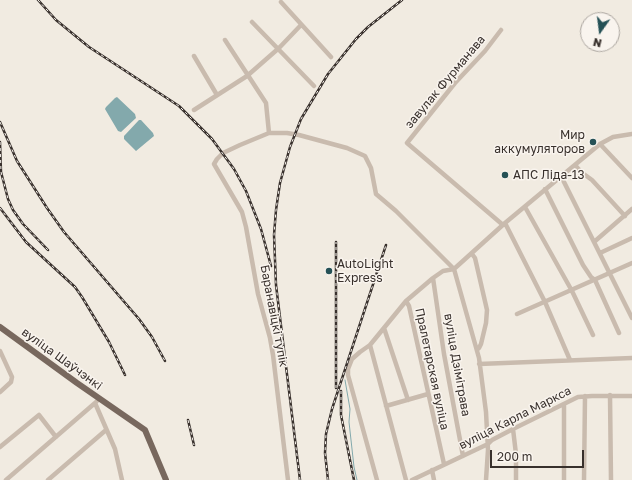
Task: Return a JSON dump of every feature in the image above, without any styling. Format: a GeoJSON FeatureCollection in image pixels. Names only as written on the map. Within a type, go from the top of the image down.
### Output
{"type":"FeatureCollection","features":[{"type":"Feature","properties":{"kind":"main road","name":"вуліца Шаўчэнкі"},"geometry":{"type":"LineString","coordinates":[[0,327],[98,401]]}},
{"type":"Feature","properties":{"kind":"main road"},"geometry":{"type":"LineString","coordinates":[[98,401],[145,430],[166,480]]}},
{"type":"Feature","properties":{"kind":"street"},"geometry":{"type":"LineString","coordinates":[[281,2],[331,57]]}},
{"type":"Feature","properties":{"kind":"street"},"geometry":{"type":"LineString","coordinates":[[252,22],[279,48],[314,86]]}},
{"type":"Feature","properties":{"kind":"street"},"geometry":{"type":"LineString","coordinates":[[194,110],[247,76],[279,48],[301,25]]}},
{"type":"Feature","properties":{"kind":"street","name":"завулак Фурманава"},"geometry":{"type":"LineString","coordinates":[[501,30],[485,51],[455,83],[407,143],[504,224]]}},
{"type":"Feature","properties":{"kind":"street"},"geometry":{"type":"LineString","coordinates":[[225,40],[266,103],[269,133],[299,135],[347,148],[365,156],[371,168],[376,194],[396,211],[454,269],[477,350],[486,412],[488,444],[486,480]]}},
{"type":"Feature","properties":{"kind":"street"},"geometry":{"type":"LineString","coordinates":[[194,56],[217,95]]}},
{"type":"Feature","properties":{"kind":"street","name":"Баранавіцкі тупік"},"geometry":{"type":"LineString","coordinates":[[269,133],[223,153],[214,164],[242,212],[246,227],[258,294],[271,344],[288,480]]}},
{"type":"Feature","properties":{"kind":"street"},"geometry":{"type":"LineString","coordinates":[[377,480],[350,386],[348,369],[352,359],[370,345],[406,301],[433,278],[442,271],[454,269],[560,176],[600,144],[613,137],[632,134]]}},
{"type":"Feature","properties":{"kind":"street"},"geometry":{"type":"LineString","coordinates":[[600,144],[632,178]]}},
{"type":"Feature","properties":{"kind":"street"},"geometry":{"type":"LineString","coordinates":[[574,165],[592,180],[625,216]]}},
{"type":"Feature","properties":{"kind":"street"},"geometry":{"type":"LineString","coordinates":[[560,176],[632,318]]}},
{"type":"Feature","properties":{"kind":"street"},"geometry":{"type":"LineString","coordinates":[[545,189],[583,265],[591,277],[595,280],[619,333]]}},
{"type":"Feature","properties":{"kind":"street"},"geometry":{"type":"LineString","coordinates":[[524,207],[572,291],[592,335]]}},
{"type":"Feature","properties":{"kind":"street"},"geometry":{"type":"LineString","coordinates":[[594,242],[632,209]]}},
{"type":"Feature","properties":{"kind":"street"},"geometry":{"type":"LineString","coordinates":[[504,224],[545,302],[570,360]]}},
{"type":"Feature","properties":{"kind":"street"},"geometry":{"type":"LineString","coordinates":[[600,253],[632,238]]}},
{"type":"Feature","properties":{"kind":"street"},"geometry":{"type":"LineString","coordinates":[[472,254],[475,258],[487,310],[486,323],[481,344],[477,350]]}},
{"type":"Feature","properties":{"kind":"street"},"geometry":{"type":"LineString","coordinates":[[517,314],[572,291],[632,263]]}},
{"type":"Feature","properties":{"kind":"street","name":"вуліца Дзімітрава"},"geometry":{"type":"LineString","coordinates":[[433,278],[444,354],[463,456]]}},
{"type":"Feature","properties":{"kind":"street","name":"Пралетарская вуліца"},"geometry":{"type":"LineString","coordinates":[[406,301],[409,306],[444,464]]}},
{"type":"Feature","properties":{"kind":"street"},"geometry":{"type":"LineString","coordinates":[[384,328],[408,400]]}},
{"type":"Feature","properties":{"kind":"street"},"geometry":{"type":"LineString","coordinates":[[370,345],[406,480]]}},
{"type":"Feature","properties":{"kind":"street"},"geometry":{"type":"LineString","coordinates":[[0,351],[12,377],[11,382],[0,392]]}},
{"type":"Feature","properties":{"kind":"street"},"geometry":{"type":"LineString","coordinates":[[479,364],[632,358]]}},
{"type":"Feature","properties":{"kind":"street"},"geometry":{"type":"LineString","coordinates":[[386,406],[428,394]]}},
{"type":"Feature","properties":{"kind":"street"},"geometry":{"type":"LineString","coordinates":[[584,480],[585,396]]}},
{"type":"Feature","properties":{"kind":"street","name":"вуліца Карла Маркса"},"geometry":{"type":"LineString","coordinates":[[412,480],[488,444],[492,440],[513,429],[574,399],[585,396],[632,396]]}},
{"type":"Feature","properties":{"kind":"street"},"geometry":{"type":"LineString","coordinates":[[610,396],[611,480]]}},
{"type":"Feature","properties":{"kind":"street"},"geometry":{"type":"LineString","coordinates":[[6,480],[98,401]]}},
{"type":"Feature","properties":{"kind":"street","name":"вуліца Шаўчэнкі"},"geometry":{"type":"LineString","coordinates":[[98,401],[106,430],[115,449],[122,480]]}},
{"type":"Feature","properties":{"kind":"street"},"geometry":{"type":"LineString","coordinates":[[564,404],[564,480]]}},
{"type":"Feature","properties":{"kind":"street"},"geometry":{"type":"LineString","coordinates":[[0,447],[39,416],[56,436]]}},
{"type":"Feature","properties":{"kind":"street"},"geometry":{"type":"LineString","coordinates":[[513,429],[516,454],[516,480]]}},
{"type":"Feature","properties":{"kind":"street"},"geometry":{"type":"LineString","coordinates":[[48,480],[106,430]]}},
{"type":"Feature","properties":{"kind":"street"},"geometry":{"type":"LineString","coordinates":[[432,470],[434,480]]}},
{"type":"Feature","properties":{"kind":"water"},"geometry":{"type":"Polygon","coordinates":[[[117,97],[135,114],[136,118],[121,132],[118,131],[105,109],[117,97]]]}},
{"type":"Feature","properties":{"kind":"water"},"geometry":{"type":"Polygon","coordinates":[[[139,120],[141,120],[154,136],[136,151],[124,139],[124,136],[139,120]]]}},
{"type":"Feature","properties":{"kind":"waterway"},"geometry":{"type":"LineString","coordinates":[[345,380],[350,409],[349,422],[357,480]]}},
{"type":"Feature","properties":{"kind":"railway"},"geometry":{"type":"LineString","coordinates":[[38,0],[56,20],[89,47],[179,106],[212,139],[234,169],[246,191],[261,229],[271,266]]}},
{"type":"Feature","properties":{"kind":"railway"},"geometry":{"type":"LineString","coordinates":[[300,480],[276,285],[274,235],[280,183],[290,147],[301,119],[328,74],[356,39],[368,27],[402,0]]}},
{"type":"Feature","properties":{"kind":"railway"},"geometry":{"type":"LineString","coordinates":[[0,122],[17,161],[47,208],[64,232],[139,319],[152,337],[165,361]]}},
{"type":"Feature","properties":{"kind":"railway"},"geometry":{"type":"LineString","coordinates":[[0,142],[1,172],[8,199],[13,210],[23,224],[48,250]]}},
{"type":"Feature","properties":{"kind":"railway"},"geometry":{"type":"LineString","coordinates":[[0,208],[26,242],[75,287],[109,342],[125,375]]}},
{"type":"Feature","properties":{"kind":"railway"},"geometry":{"type":"LineString","coordinates":[[336,242],[336,388]]}},
{"type":"Feature","properties":{"kind":"railway"},"geometry":{"type":"LineString","coordinates":[[328,480],[325,453],[326,434],[332,409],[386,245]]}},
{"type":"Feature","properties":{"kind":"railway"},"geometry":{"type":"LineString","coordinates":[[341,391],[341,415],[354,480]]}},
{"type":"Feature","properties":{"kind":"railway"},"geometry":{"type":"LineString","coordinates":[[188,420],[194,445]]}},
{"type":"Feature","properties":{"kind":"place","name":"Мир аккумуляторов"},"geometry":{"type":"Point","coordinates":[593,142]}},
{"type":"Feature","properties":{"kind":"place","name":"АПС Ліда-13"},"geometry":{"type":"Point","coordinates":[505,175]}},
{"type":"Feature","properties":{"kind":"place","name":"AutoLight Express"},"geometry":{"type":"Point","coordinates":[329,271]}}]}
